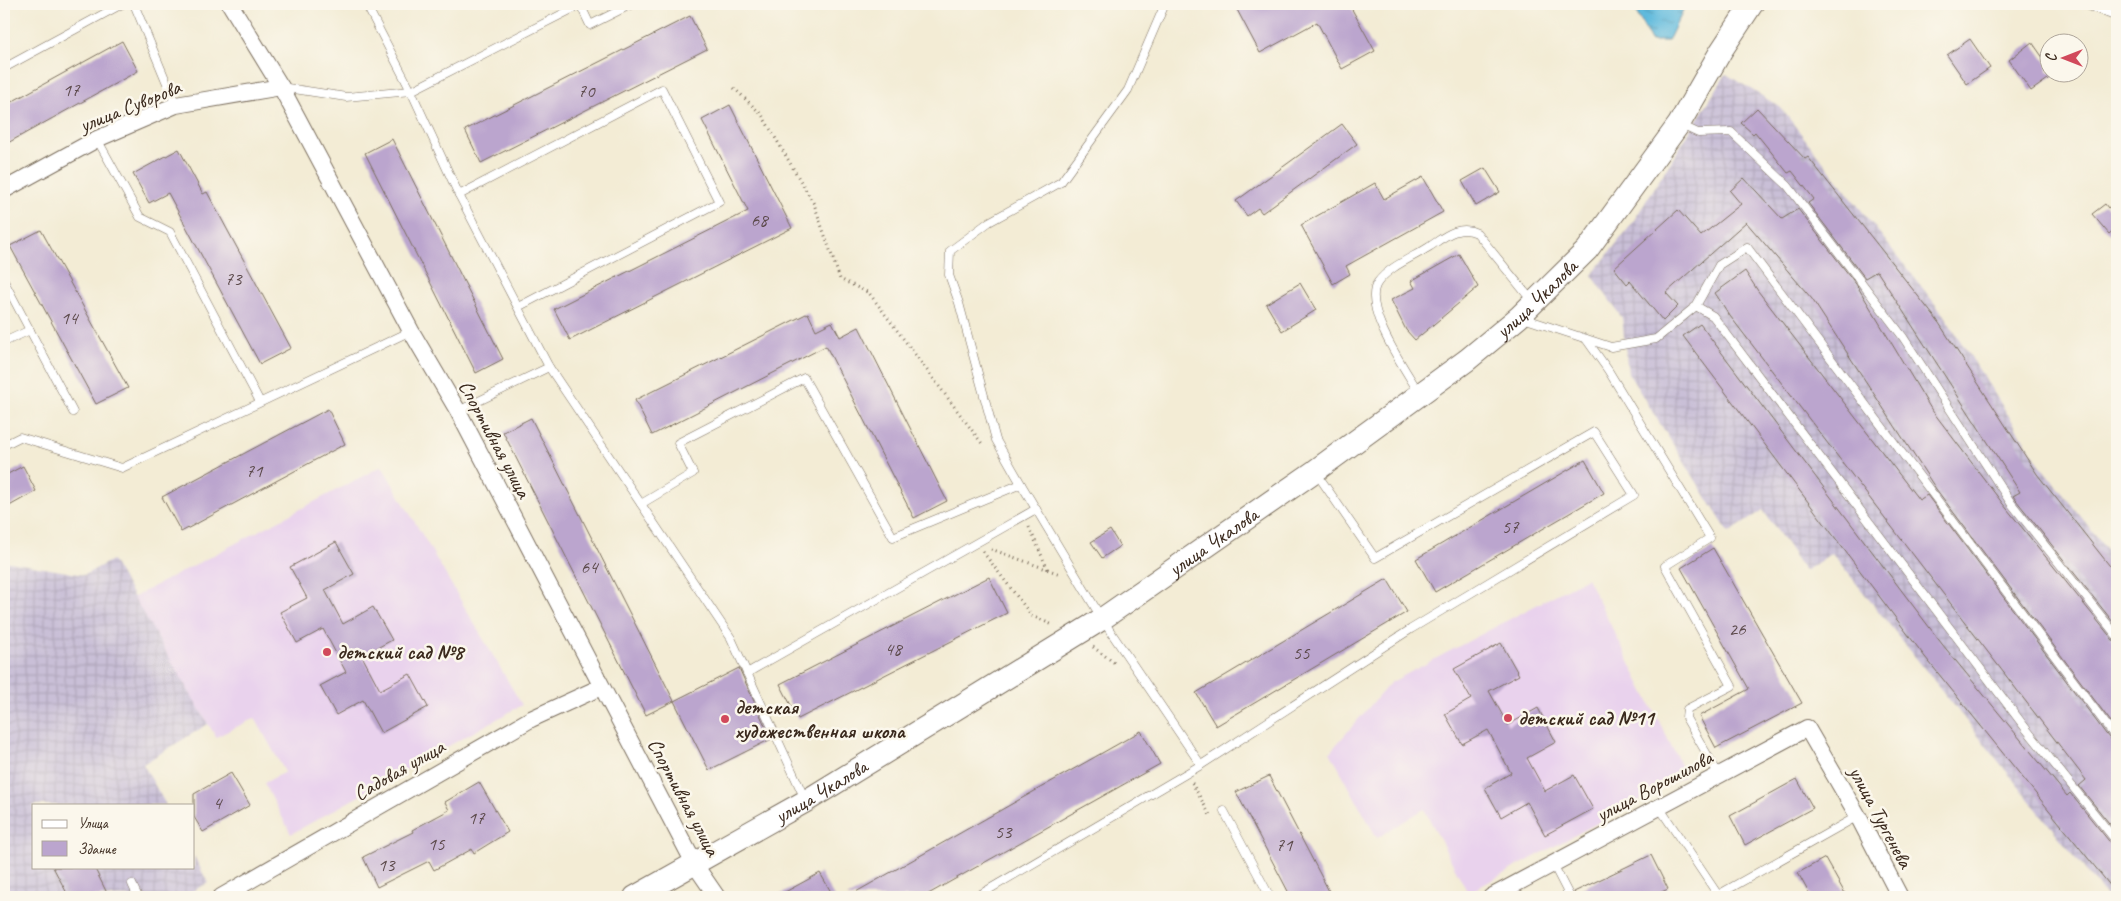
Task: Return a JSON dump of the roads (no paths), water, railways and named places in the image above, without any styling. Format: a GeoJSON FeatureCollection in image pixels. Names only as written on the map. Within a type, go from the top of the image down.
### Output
{"type":"FeatureCollection","features":[{"type":"Feature","properties":{"kind":"street","name":"Спортивная улица"},"geometry":{"type":"LineString","coordinates":[[230,4],[281,87],[411,331],[458,410],[695,865],[717,897]]}},
{"type":"Feature","properties":{"kind":"street","name":"улица Чкалова"},"geometry":{"type":"LineString","coordinates":[[635,897],[806,801],[1102,619],[1315,471],[1467,360],[1526,310],[1588,250],[1679,124],[1721,51],[1752,4]]}},
{"type":"Feature","properties":{"kind":"street","name":"улица Суворова"},"geometry":{"type":"LineString","coordinates":[[4,190],[97,139],[176,105],[281,87]]}},
{"type":"Feature","properties":{"kind":"street","name":"Садовая улица"},"geometry":{"type":"LineString","coordinates":[[221,897],[530,719],[601,687]]}},
{"type":"Feature","properties":{"kind":"street","name":"улица Ворошилова"},"geometry":{"type":"LineString","coordinates":[[1491,897],[1807,728],[1825,756]]}},
{"type":"Feature","properties":{"kind":"street","name":"улица Тургенева"},"geometry":{"type":"LineString","coordinates":[[1825,756],[1900,897]]}},
{"type":"Feature","properties":{"kind":"lane"},"geometry":{"type":"LineString","coordinates":[[4,68],[122,4]]}},
{"type":"Feature","properties":{"kind":"lane"},"geometry":{"type":"LineString","coordinates":[[134,4],[176,105]]}},
{"type":"Feature","properties":{"kind":"lane"},"geometry":{"type":"LineString","coordinates":[[366,4],[411,91],[459,196],[549,367],[731,638],[806,801]]}},
{"type":"Feature","properties":{"kind":"lane"},"geometry":{"type":"LineString","coordinates":[[281,87],[346,98],[411,91],[580,4],[590,25],[632,4]]}},
{"type":"Feature","properties":{"kind":"lane"},"geometry":{"type":"LineString","coordinates":[[1165,4],[1128,90],[1061,182],[989,222],[950,251],[949,275],[960,303],[996,440],[1102,619],[1201,765]]}},
{"type":"Feature","properties":{"kind":"lane"},"geometry":{"type":"LineString","coordinates":[[2084,4],[2117,18]]}},
{"type":"Feature","properties":{"kind":"lane"},"geometry":{"type":"LineString","coordinates":[[459,196],[662,90],[719,202],[518,307]]}},
{"type":"Feature","properties":{"kind":"lane"},"geometry":{"type":"LineString","coordinates":[[1679,124],[1698,133],[1731,132],[1788,186],[1903,337],[2012,503],[2117,636]]}},
{"type":"Feature","properties":{"kind":"lane"},"geometry":{"type":"LineString","coordinates":[[97,139],[140,217],[170,232],[260,402]]}},
{"type":"Feature","properties":{"kind":"lane"},"geometry":{"type":"LineString","coordinates":[[1420,395],[1377,317],[1373,301],[1377,283],[1387,272],[1448,234],[1461,230],[1470,230],[1477,233],[1526,310],[1586,339],[1612,347],[1656,339],[1696,306],[1719,265],[1747,247],[2117,739]]}},
{"type":"Feature","properties":{"kind":"lane"},"geometry":{"type":"LineString","coordinates":[[4,280],[73,412]]}},
{"type":"Feature","properties":{"kind":"lane"},"geometry":{"type":"LineString","coordinates":[[1696,306],[1713,316],[2027,730],[2117,842]]}},
{"type":"Feature","properties":{"kind":"lane"},"geometry":{"type":"LineString","coordinates":[[4,342],[30,330]]}},
{"type":"Feature","properties":{"kind":"lane"},"geometry":{"type":"LineString","coordinates":[[4,445],[20,437],[122,468],[411,331]]}},
{"type":"Feature","properties":{"kind":"lane"},"geometry":{"type":"LineString","coordinates":[[1586,339],[1608,370],[1710,538],[1665,566],[1732,686],[1687,709],[1686,718],[1719,775]]}},
{"type":"Feature","properties":{"kind":"lane"},"geometry":{"type":"LineString","coordinates":[[458,410],[549,367]]}},
{"type":"Feature","properties":{"kind":"lane"},"geometry":{"type":"LineString","coordinates":[[641,504],[694,473],[678,443],[804,378],[893,537],[1021,484]]}},
{"type":"Feature","properties":{"kind":"lane"},"geometry":{"type":"LineString","coordinates":[[976,897],[1201,765],[1412,629],[1634,495],[1594,432],[1375,558],[1315,471]]}},
{"type":"Feature","properties":{"kind":"lane"},"geometry":{"type":"LineString","coordinates":[[747,673],[1036,509]]}},
{"type":"Feature","properties":{"kind":"lane"},"geometry":{"type":"LineString","coordinates":[[1659,807],[1717,896],[1858,816]]}},
{"type":"Feature","properties":{"kind":"lane"},"geometry":{"type":"LineString","coordinates":[[1224,811],[1270,897]]}},
{"type":"Feature","properties":{"kind":"lane"},"geometry":{"type":"LineString","coordinates":[[1553,864],[1570,897]]}},
{"type":"Feature","properties":{"kind":"lane"},"geometry":{"type":"LineString","coordinates":[[132,884],[138,897]]}},
{"type":"Feature","properties":{"kind":"water"},"geometry":{"type":"Polygon","coordinates":[[[1632,4],[1686,4],[1668,41],[1651,41],[1632,4]]]}},
{"type":"Feature","properties":{"kind":"place","name":"детский сад №8"},"geometry":{"type":"Point","coordinates":[327,652]}},
{"type":"Feature","properties":{"kind":"place","name":"детский сад №11"},"geometry":{"type":"Point","coordinates":[1508,718]}},
{"type":"Feature","properties":{"kind":"place","name":"детская художественная школа"},"geometry":{"type":"Point","coordinates":[725,719]}}]}
